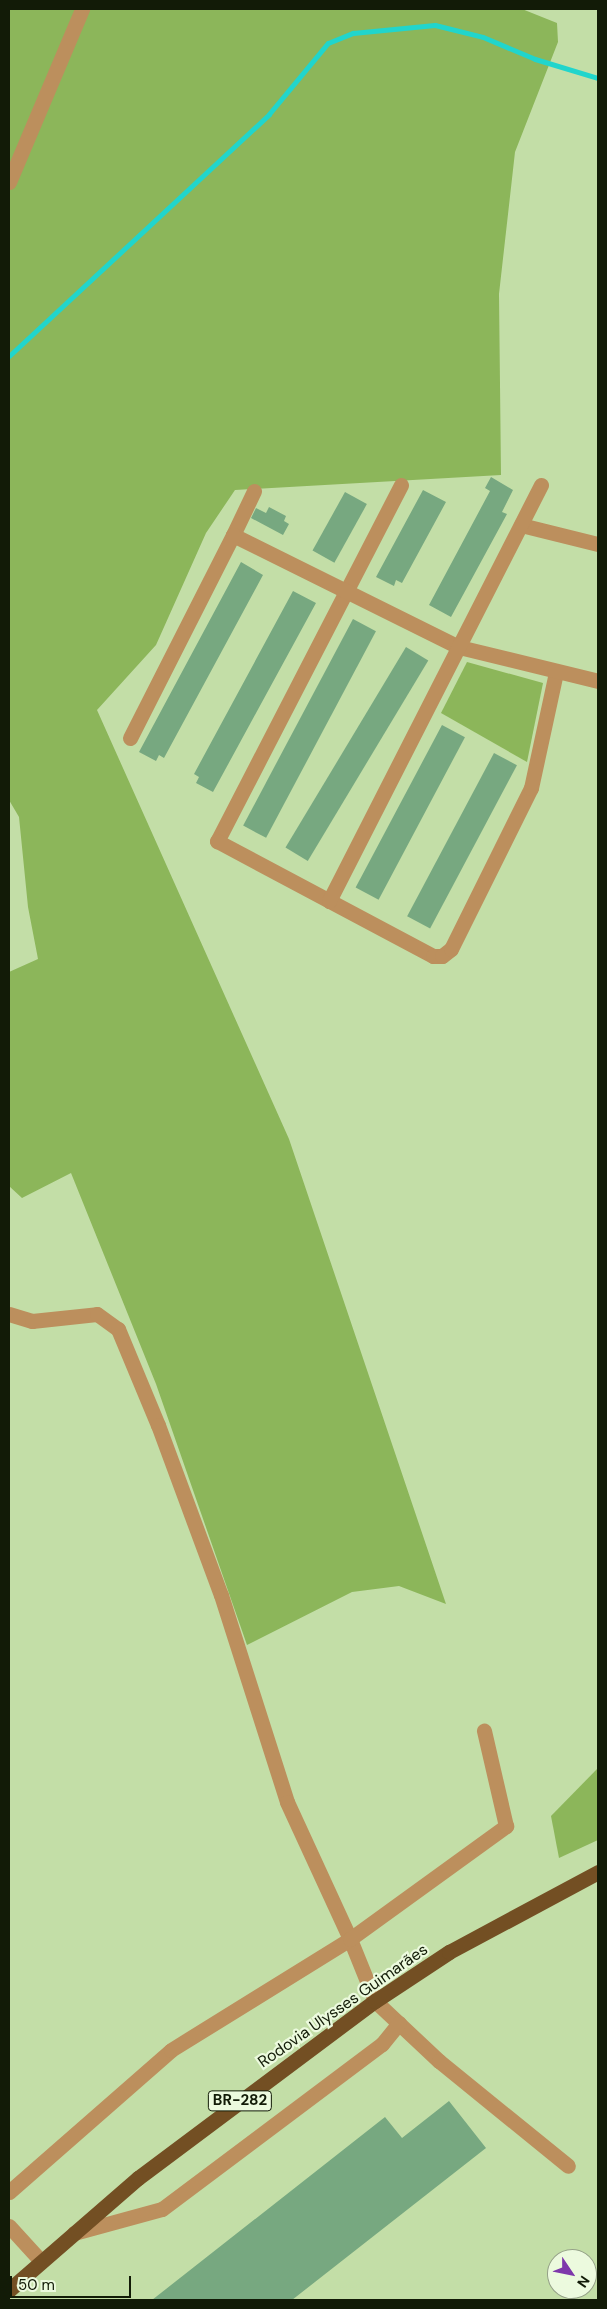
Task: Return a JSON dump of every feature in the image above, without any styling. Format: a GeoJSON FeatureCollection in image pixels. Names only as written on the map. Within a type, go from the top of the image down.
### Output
{"type":"FeatureCollection","features":[{"type":"Feature","properties":{"kind":"highway","name":"Rodovia Ulysses Guimarães"},"geometry":{"type":"LineString","coordinates":[[9,2290],[138,2178],[375,2001],[449,1952],[598,1872]]}},
{"type":"Feature","properties":{"kind":"street"},"geometry":{"type":"LineString","coordinates":[[9,182],[82,9]]}},
{"type":"Feature","properties":{"kind":"street"},"geometry":{"type":"LineString","coordinates":[[401,485],[217,840],[432,956],[442,956],[451,949],[531,788],[556,672]]}},
{"type":"Feature","properties":{"kind":"street"},"geometry":{"type":"LineString","coordinates":[[329,901],[541,485]]}},
{"type":"Feature","properties":{"kind":"street"},"geometry":{"type":"LineString","coordinates":[[130,738],[254,490]]}},
{"type":"Feature","properties":{"kind":"street"},"geometry":{"type":"LineString","coordinates":[[521,525],[598,544]]}},
{"type":"Feature","properties":{"kind":"street"},"geometry":{"type":"LineString","coordinates":[[233,534],[459,646],[556,672],[598,681]]}},
{"type":"Feature","properties":{"kind":"street"},"geometry":{"type":"LineString","coordinates":[[9,1314],[32,1321],[97,1314],[118,1329],[158,1425],[220,1595],[287,1802],[350,1939],[375,2001],[439,2061],[568,2166]]}},
{"type":"Feature","properties":{"kind":"street"},"geometry":{"type":"LineString","coordinates":[[9,2192],[171,2050],[350,1939],[506,1826],[484,1731]]}},
{"type":"Feature","properties":{"kind":"street"},"geometry":{"type":"LineString","coordinates":[[74,2233],[162,2209],[382,2044],[399,2024]]}},
{"type":"Feature","properties":{"kind":"street"},"geometry":{"type":"LineString","coordinates":[[9,2226],[41,2262]]}},
{"type":"Feature","properties":{"kind":"green space"},"geometry":{"type":"Polygon","coordinates":[[[9,9],[522,9],[557,23],[558,42],[515,152],[499,294],[501,475],[235,490],[206,533],[156,645],[97,710],[289,1139],[446,1604],[399,1586],[352,1592],[247,1645],[156,1384],[71,1173],[22,1198],[9,1186],[9,972],[38,959],[28,907],[19,817],[9,800],[9,9]]]}},
{"type":"Feature","properties":{"kind":"green space"},"geometry":{"type":"Polygon","coordinates":[[[467,662],[543,683],[527,762],[441,713],[467,662]]]}},
{"type":"Feature","properties":{"kind":"green space"},"geometry":{"type":"Polygon","coordinates":[[[598,1768],[598,1840],[559,1858],[551,1816],[598,1768]]]}},
{"type":"Feature","properties":{"kind":"building"},"geometry":{"type":"Polygon","coordinates":[[[491,477],[513,490],[502,512],[507,514],[451,617],[429,605],[490,491],[485,488],[491,477]]]}},
{"type":"Feature","properties":{"kind":"building"},"geometry":{"type":"Polygon","coordinates":[[[423,490],[446,502],[402,583],[396,580],[394,586],[376,577],[423,490]]]}},
{"type":"Feature","properties":{"kind":"building"},"geometry":{"type":"Polygon","coordinates":[[[345,492],[367,504],[334,563],[313,551],[345,492]]]}},
{"type":"Feature","properties":{"kind":"building"},"geometry":{"type":"Polygon","coordinates":[[[269,507],[286,516],[284,521],[289,524],[283,535],[251,518],[256,508],[266,513],[269,507]]]}},
{"type":"Feature","properties":{"kind":"building"},"geometry":{"type":"Polygon","coordinates":[[[241,562],[263,575],[164,758],[159,755],[156,761],[139,752],[241,562]]]}},
{"type":"Feature","properties":{"kind":"building"},"geometry":{"type":"Polygon","coordinates":[[[293,591],[316,603],[213,792],[196,783],[199,777],[194,774],[293,591]]]}},
{"type":"Feature","properties":{"kind":"building"},"geometry":{"type":"Polygon","coordinates":[[[353,619],[376,631],[266,838],[243,826],[353,619]]]}},
{"type":"Feature","properties":{"kind":"building"},"geometry":{"type":"Polygon","coordinates":[[[406,647],[428,660],[308,861],[285,848],[406,647]]]}},
{"type":"Feature","properties":{"kind":"building"},"geometry":{"type":"Polygon","coordinates":[[[442,725],[465,737],[379,900],[356,887],[442,725]]]}},
{"type":"Feature","properties":{"kind":"building"},"geometry":{"type":"Polygon","coordinates":[[[494,753],[517,765],[430,929],[407,916],[494,753]]]}},
{"type":"Feature","properties":{"kind":"building"},"geometry":{"type":"Polygon","coordinates":[[[449,2101],[486,2148],[292,2300],[152,2300],[385,2117],[402,2138],[449,2101]]]}},
{"type":"Feature","properties":{"kind":"waterway"},"geometry":{"type":"LineString","coordinates":[[9,356],[269,114],[328,43],[353,33],[435,25],[483,37],[535,59],[598,78]]}}]}
